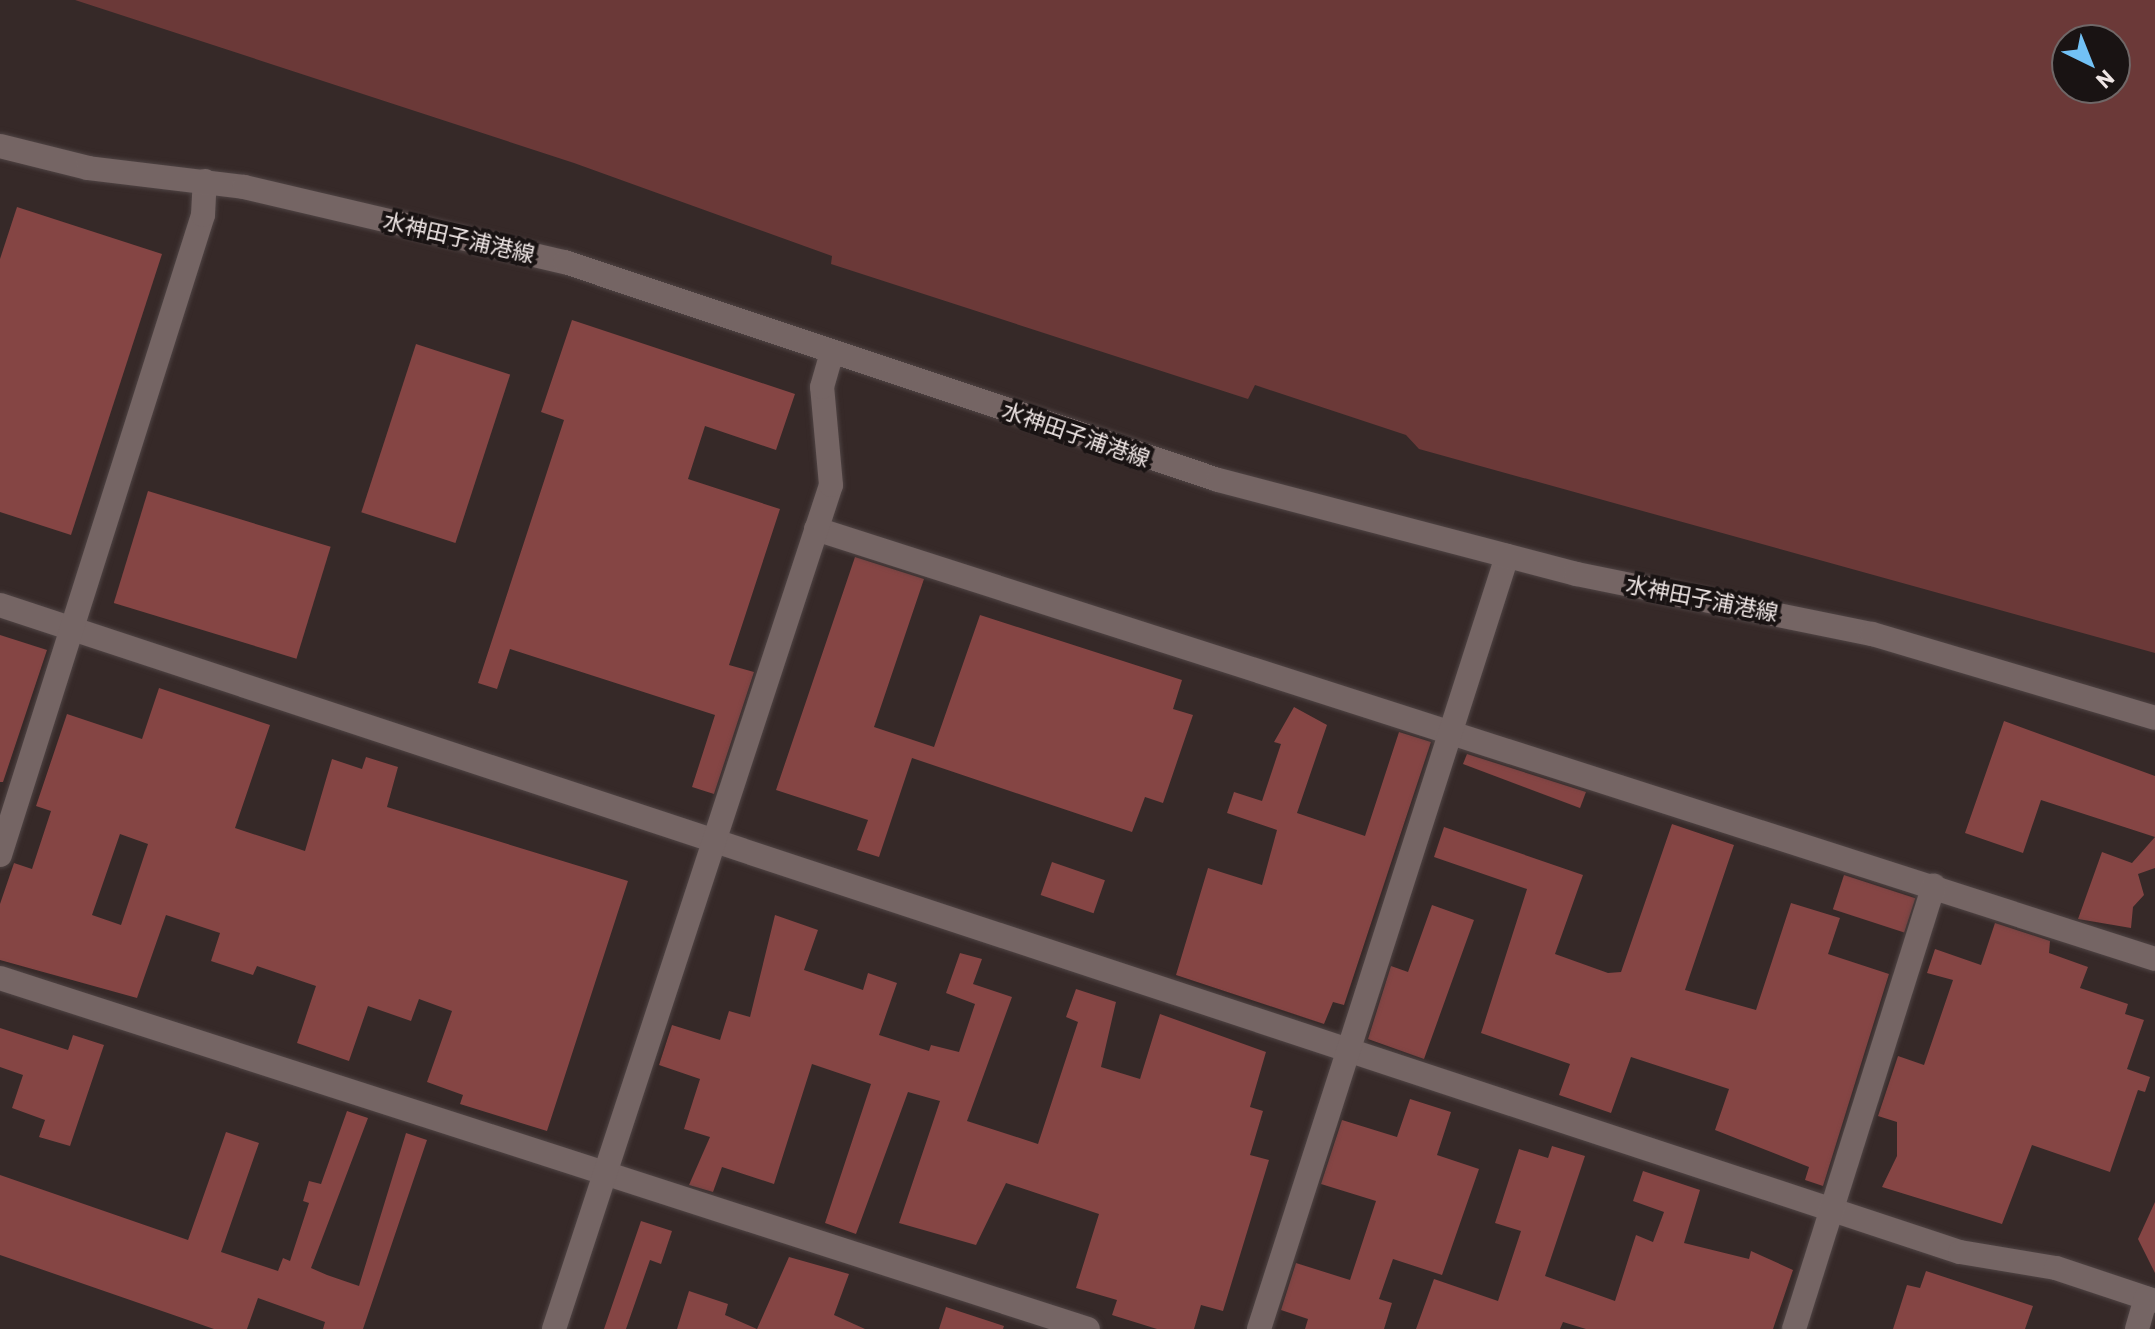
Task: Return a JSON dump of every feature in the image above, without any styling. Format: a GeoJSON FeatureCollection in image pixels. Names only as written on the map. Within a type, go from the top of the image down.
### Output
{"type":"FeatureCollection","features":[{"type":"Feature","properties":{"kind":"street","name":"水神田子浦港線"},"geometry":{"type":"LineString","coordinates":[[0,146],[88,168],[205,181],[565,262],[1163,463],[1507,556],[1818,621],[2155,718]]}},
{"type":"Feature","properties":{"kind":"street"},"geometry":{"type":"LineString","coordinates":[[0,855],[76,631],[203,215],[205,181]]}},
{"type":"Feature","properties":{"kind":"street"},"geometry":{"type":"LineString","coordinates":[[554,1329],[816,529],[832,472],[822,387],[832,351]]}},
{"type":"Feature","properties":{"kind":"street"},"geometry":{"type":"LineString","coordinates":[[816,529],[1450,730],[2155,959]]}},
{"type":"Feature","properties":{"kind":"street"},"geometry":{"type":"LineString","coordinates":[[1259,1329],[1507,556]]}},
{"type":"Feature","properties":{"kind":"street"},"geometry":{"type":"LineString","coordinates":[[0,605],[713,843],[1833,1207],[1993,1262],[2056,1268],[2150,1300],[2137,1329]]}},
{"type":"Feature","properties":{"kind":"street"},"geometry":{"type":"LineString","coordinates":[[1794,1329],[1934,886]]}},
{"type":"Feature","properties":{"kind":"street"},"geometry":{"type":"LineString","coordinates":[[0,978],[1088,1329]]}},
{"type":"Feature","properties":{"kind":"shaded area"},"geometry":{"type":"Polygon","coordinates":[[[75,0],[2155,0],[2155,653],[1419,449],[1406,435],[1255,385],[1248,399],[831,264],[832,256],[574,163],[75,0]]]}},
{"type":"Feature","properties":{"kind":"building"},"geometry":{"type":"Polygon","coordinates":[[[17,207],[162,254],[71,535],[0,512],[0,259],[17,207]]]}},
{"type":"Feature","properties":{"kind":"building"},"geometry":{"type":"Polygon","coordinates":[[[572,320],[795,394],[776,450],[705,426],[688,479],[780,509],[729,665],[754,672],[714,794],[692,787],[715,715],[510,649],[497,689],[478,683],[564,420],[541,412],[572,320]]]}},
{"type":"Feature","properties":{"kind":"building"},"geometry":{"type":"Polygon","coordinates":[[[416,344],[510,375],[455,543],[361,512],[416,344]]]}},
{"type":"Feature","properties":{"kind":"building"},"geometry":{"type":"Polygon","coordinates":[[[148,491],[331,547],[296,659],[114,603],[148,491]]]}},
{"type":"Feature","properties":{"kind":"building"},"geometry":{"type":"Polygon","coordinates":[[[855,557],[924,579],[874,727],[934,747],[980,615],[1182,680],[1173,709],[1193,715],[1163,803],[1145,797],[1132,832],[912,758],[879,857],[857,850],[868,820],[776,790],[855,557]]]}},
{"type":"Feature","properties":{"kind":"building"},"geometry":{"type":"Polygon","coordinates":[[[0,635],[47,650],[3,782],[0,782],[0,635]]]}},
{"type":"Feature","properties":{"kind":"building"},"geometry":{"type":"Polygon","coordinates":[[[159,688],[270,725],[235,828],[305,851],[332,759],[362,769],[366,757],[398,767],[387,807],[628,881],[547,1131],[460,1104],[463,1095],[427,1082],[452,1011],[419,999],[411,1021],[368,1006],[349,1061],[297,1043],[316,986],[257,966],[253,975],[211,961],[220,933],[166,915],[137,998],[0,960],[0,904],[14,863],[32,869],[51,811],[36,806],[67,714],[142,739],[159,688]],[[120,834],[92,915],[121,925],[148,844],[120,834]]]}},
{"type":"Feature","properties":{"kind":"building"},"geometry":{"type":"Polygon","coordinates":[[[1294,707],[1327,725],[1297,813],[1365,836],[1399,732],[1431,742],[1344,1005],[1333,1002],[1324,1024],[1176,975],[1208,868],[1262,885],[1277,830],[1227,813],[1234,792],[1262,801],[1281,744],[1274,742],[1294,707]]]}},
{"type":"Feature","properties":{"kind":"building"},"geometry":{"type":"Polygon","coordinates":[[[2004,721],[2155,776],[2155,837],[2041,800],[2023,853],[1965,833],[2004,721]]]}},
{"type":"Feature","properties":{"kind":"building"},"geometry":{"type":"Polygon","coordinates":[[[1467,754],[1586,792],[1580,808],[1463,764],[1467,754]]]}},
{"type":"Feature","properties":{"kind":"building"},"geometry":{"type":"Polygon","coordinates":[[[1672,824],[1734,845],[1685,990],[1756,1010],[1791,903],[1840,918],[1828,954],[1889,974],[1823,1186],[1805,1180],[1809,1167],[1715,1130],[1729,1089],[1631,1057],[1611,1113],[1559,1095],[1570,1064],[1481,1033],[1527,889],[1434,857],[1444,827],[1583,875],[1555,954],[1608,973],[1621,972],[1672,824]]]}},
{"type":"Feature","properties":{"kind":"building"},"geometry":{"type":"Polygon","coordinates":[[[2155,837],[2155,868],[2138,874],[2144,895],[2133,907],[2131,928],[2078,919],[2102,852],[2132,863],[2155,837]]]}},
{"type":"Feature","properties":{"kind":"building"},"geometry":{"type":"Polygon","coordinates":[[[1052,862],[1105,880],[1094,913],[1041,895],[1052,862]]]}},
{"type":"Feature","properties":{"kind":"building"},"geometry":{"type":"Polygon","coordinates":[[[1844,875],[1915,898],[1904,932],[1833,909],[1844,875]]]}},
{"type":"Feature","properties":{"kind":"building"},"geometry":{"type":"Polygon","coordinates":[[[1432,905],[1474,920],[1424,1059],[1368,1039],[1391,966],[1408,972],[1432,905]]]}},
{"type":"Feature","properties":{"kind":"building"},"geometry":{"type":"Polygon","coordinates":[[[775,915],[818,930],[804,970],[863,990],[868,973],[897,983],[879,1035],[929,1051],[931,1045],[959,1052],[975,1004],[946,993],[960,953],[982,959],[973,984],[1012,997],[967,1121],[1038,1144],[1078,1022],[1066,1017],[1076,989],[1116,1002],[1101,1067],[1140,1079],[1160,1014],[1266,1052],[1250,1107],[1263,1111],[1250,1155],[1269,1160],[1223,1311],[1201,1305],[1194,1329],[1157,1329],[1112,1315],[1117,1300],[1076,1288],[1099,1214],[1006,1183],[976,1245],[899,1223],[940,1101],[908,1092],[856,1234],[825,1223],[871,1084],[812,1064],[774,1184],[722,1167],[713,1192],[689,1185],[710,1137],[684,1129],[700,1079],[659,1065],[672,1025],[720,1040],[729,1011],[750,1017],[775,915]]]}},
{"type":"Feature","properties":{"kind":"building"},"geometry":{"type":"Polygon","coordinates":[[[1995,923],[2050,941],[2049,953],[2088,967],[2080,988],[2128,1004],[2125,1014],[2144,1020],[2127,1069],[2150,1077],[2145,1092],[2138,1090],[2110,1172],[2032,1145],[2002,1224],[1882,1187],[1897,1156],[1897,1122],[1878,1116],[1898,1056],[1924,1065],[1953,980],[1927,973],[1935,949],[1981,965],[1995,923]]]}},
{"type":"Feature","properties":{"kind":"building"},"geometry":{"type":"Polygon","coordinates":[[[0,1028],[68,1050],[73,1035],[104,1045],[70,1146],[39,1137],[45,1120],[12,1108],[23,1075],[0,1067],[0,1028]]]}},
{"type":"Feature","properties":{"kind":"building"},"geometry":{"type":"Polygon","coordinates":[[[1410,1099],[1451,1112],[1437,1155],[1479,1169],[1442,1275],[1393,1259],[1379,1299],[1392,1303],[1384,1329],[1305,1329],[1308,1319],[1281,1310],[1296,1263],[1350,1280],[1376,1201],[1321,1184],[1342,1120],[1397,1137],[1410,1099]]]}},
{"type":"Feature","properties":{"kind":"building"},"geometry":{"type":"Polygon","coordinates":[[[347,1111],[368,1118],[311,1268],[327,1275],[359,1286],[406,1133],[427,1140],[363,1329],[323,1329],[325,1322],[258,1298],[247,1329],[214,1329],[0,1255],[0,1175],[188,1240],[226,1132],[259,1143],[221,1252],[278,1271],[283,1258],[290,1261],[309,1203],[303,1201],[309,1181],[321,1184],[347,1111]]]}},
{"type":"Feature","properties":{"kind":"building"},"geometry":{"type":"Polygon","coordinates":[[[1552,1146],[1585,1156],[1545,1276],[1615,1301],[1636,1235],[1653,1242],[1664,1212],[1633,1201],[1643,1171],[1700,1190],[1684,1243],[1749,1259],[1751,1251],[1793,1270],[1773,1329],[1586,1329],[1563,1322],[1560,1329],[1416,1329],[1434,1279],[1498,1301],[1521,1231],[1495,1223],[1519,1149],[1548,1158],[1552,1146]]]}},
{"type":"Feature","properties":{"kind":"building"},"geometry":{"type":"Polygon","coordinates":[[[2155,1202],[2155,1273],[2138,1239],[2155,1202]]]}},
{"type":"Feature","properties":{"kind":"building"},"geometry":{"type":"Polygon","coordinates":[[[641,1221],[672,1231],[661,1264],[650,1260],[626,1329],[604,1329],[641,1221]]]}},
{"type":"Feature","properties":{"kind":"building"},"geometry":{"type":"Polygon","coordinates":[[[789,1257],[849,1274],[834,1315],[865,1329],[757,1329],[789,1257]]]}},
{"type":"Feature","properties":{"kind":"building"},"geometry":{"type":"Polygon","coordinates":[[[1926,1271],[2033,1306],[2025,1329],[1893,1329],[1907,1285],[1920,1288],[1926,1271]]]}},
{"type":"Feature","properties":{"kind":"building"},"geometry":{"type":"Polygon","coordinates":[[[689,1291],[728,1304],[725,1315],[757,1329],[677,1329],[689,1291]]]}},
{"type":"Feature","properties":{"kind":"building"},"geometry":{"type":"Polygon","coordinates":[[[946,1307],[1004,1326],[1003,1329],[939,1329],[946,1307]]]}}]}
